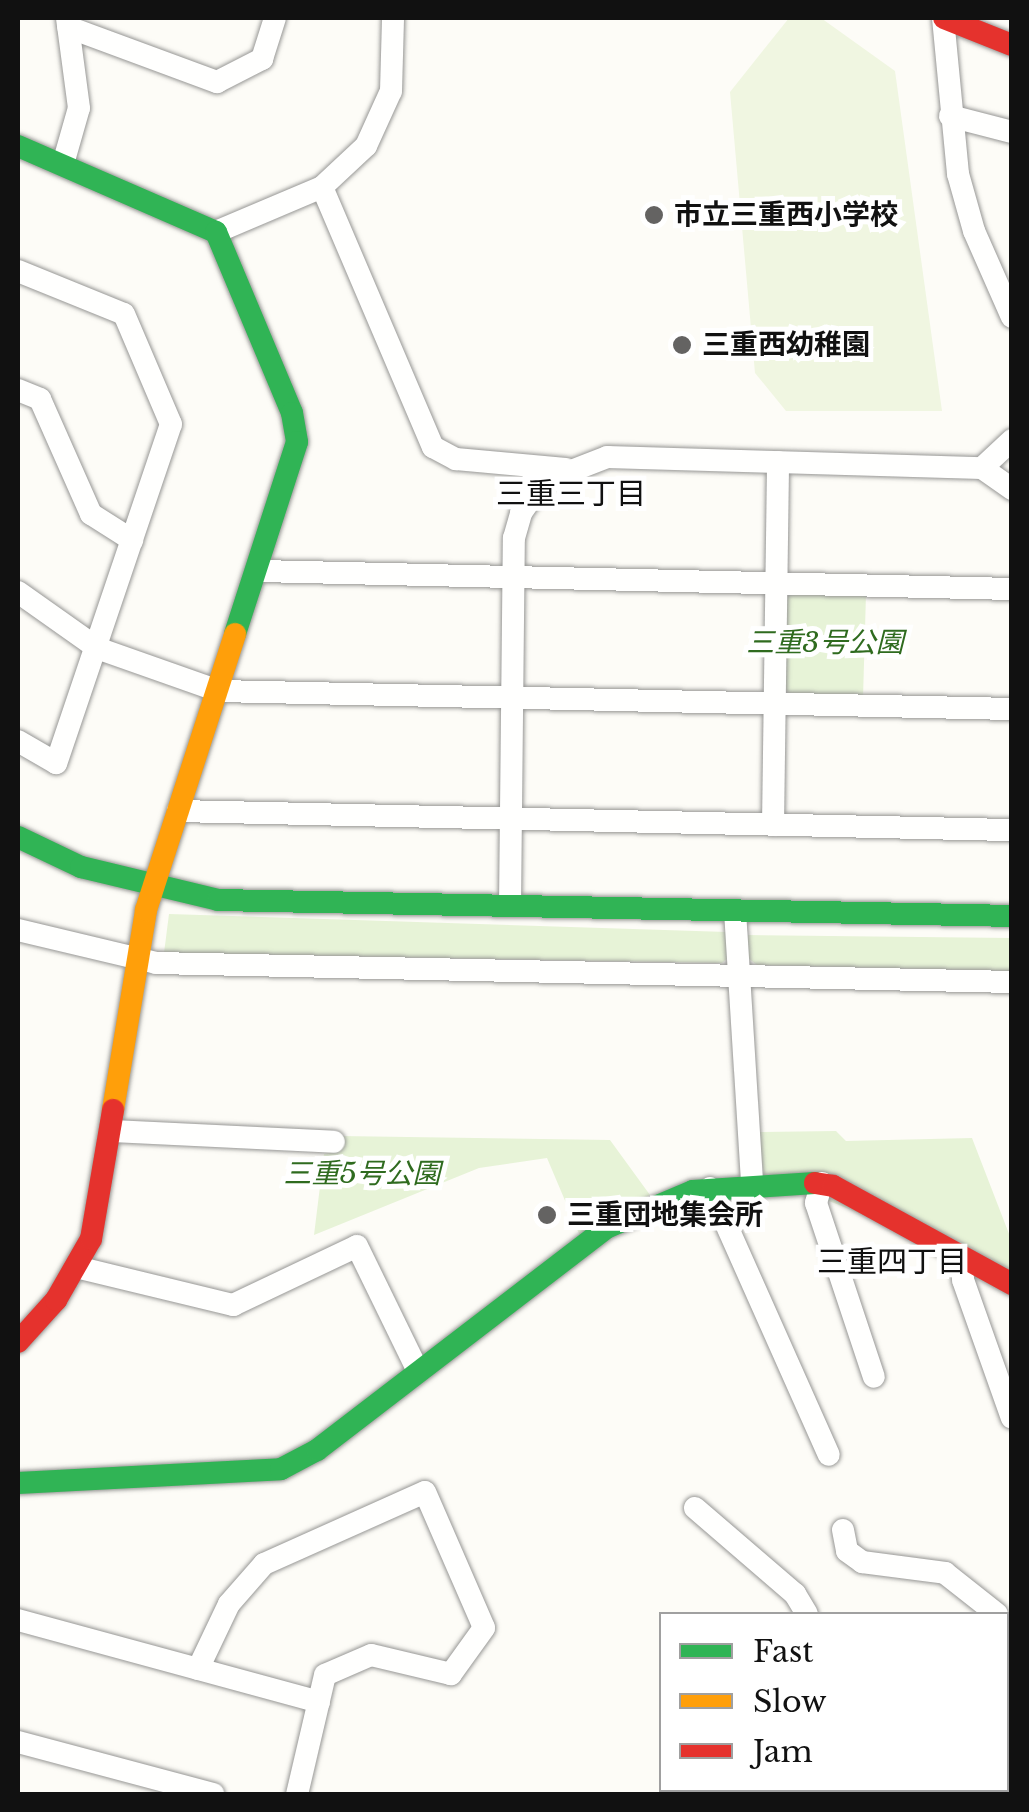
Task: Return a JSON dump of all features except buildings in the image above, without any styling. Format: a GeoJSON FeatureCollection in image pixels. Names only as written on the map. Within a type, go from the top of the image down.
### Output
{"type":"FeatureCollection","features":[{"type":"Feature","properties":{"kind":"street"},"geometry":{"type":"LineString","coordinates":[[63,164],[79,108],[68,22],[217,82],[262,59],[275,18]]}},
{"type":"Feature","properties":{"kind":"street"},"geometry":{"type":"LineString","coordinates":[[216,232],[322,188],[366,146],[387,107],[394,18]]}},
{"type":"Feature","properties":{"kind":"street"},"geometry":{"type":"LineString","coordinates":[[1012,46],[944,18],[950,116],[968,210],[1012,317]]}},
{"type":"Feature","properties":{"kind":"street"},"geometry":{"type":"LineString","coordinates":[[950,116],[1012,132]]}},
{"type":"Feature","properties":{"kind":"street"},"geometry":{"type":"LineString","coordinates":[[18,146],[216,232],[295,426],[295,458],[152,889],[99,1208],[76,1266],[18,1342]]}},
{"type":"Feature","properties":{"kind":"street"},"geometry":{"type":"LineString","coordinates":[[322,188],[433,447],[456,459],[566,469]]}},
{"type":"Feature","properties":{"kind":"street"},"geometry":{"type":"LineString","coordinates":[[18,271],[124,314],[171,424],[56,763],[18,741]]}},
{"type":"Feature","properties":{"kind":"street"},"geometry":{"type":"LineString","coordinates":[[18,390],[40,399],[91,514],[132,540]]}},
{"type":"Feature","properties":{"kind":"street"},"geometry":{"type":"LineString","coordinates":[[982,468],[1012,440]]}},
{"type":"Feature","properties":{"kind":"street"},"geometry":{"type":"LineString","coordinates":[[510,906],[513,578],[520,513],[543,482],[566,469],[607,456],[982,468],[1012,488]]}},
{"type":"Feature","properties":{"kind":"street"},"geometry":{"type":"LineString","coordinates":[[773,825],[778,462]]}},
{"type":"Feature","properties":{"kind":"street"},"geometry":{"type":"LineString","coordinates":[[260,571],[1012,590]]}},
{"type":"Feature","properties":{"kind":"street"},"geometry":{"type":"LineString","coordinates":[[18,592],[97,648],[219,691],[1012,710]]}},
{"type":"Feature","properties":{"kind":"street"},"geometry":{"type":"LineString","coordinates":[[178,812],[1012,830]]}},
{"type":"Feature","properties":{"kind":"street"},"geometry":{"type":"LineString","coordinates":[[18,836],[152,889],[218,900],[1012,916]]}},
{"type":"Feature","properties":{"kind":"street"},"geometry":{"type":"LineString","coordinates":[[735,911],[752,1185]]}},
{"type":"Feature","properties":{"kind":"street"},"geometry":{"type":"LineString","coordinates":[[19,933],[137,961],[1012,982]]}},
{"type":"Feature","properties":{"kind":"street"},"geometry":{"type":"LineString","coordinates":[[113,1131],[334,1142]]}},
{"type":"Feature","properties":{"kind":"street"},"geometry":{"type":"LineString","coordinates":[[822,1183],[816,1203],[874,1377]]}},
{"type":"Feature","properties":{"kind":"street"},"geometry":{"type":"LineString","coordinates":[[18,1483],[270,1472],[309,1456],[608,1227],[657,1202],[710,1188],[822,1183],[1012,1284]]}},
{"type":"Feature","properties":{"kind":"street"},"geometry":{"type":"LineString","coordinates":[[710,1188],[829,1455]]}},
{"type":"Feature","properties":{"kind":"street"},"geometry":{"type":"LineString","coordinates":[[76,1266],[233,1306],[357,1246],[418,1372]]}},
{"type":"Feature","properties":{"kind":"street"},"geometry":{"type":"LineString","coordinates":[[962,1256],[963,1280],[1012,1418]]}},
{"type":"Feature","properties":{"kind":"street"},"geometry":{"type":"LineString","coordinates":[[198,1669],[229,1604],[264,1564],[425,1492],[484,1628],[451,1674],[372,1655],[325,1675],[297,1794]]}},
{"type":"Feature","properties":{"kind":"street"},"geometry":{"type":"LineString","coordinates":[[694,1508],[795,1594],[806,1612]]}},
{"type":"Feature","properties":{"kind":"street"},"geometry":{"type":"LineString","coordinates":[[843,1530],[848,1552],[862,1562],[945,1574],[996,1612]]}},
{"type":"Feature","properties":{"kind":"street"},"geometry":{"type":"LineString","coordinates":[[18,1620],[320,1702]]}},
{"type":"Feature","properties":{"kind":"street"},"geometry":{"type":"LineString","coordinates":[[18,1742],[213,1794]]}},
{"type":"Feature","properties":{"kind":"green space"},"geometry":{"type":"Polygon","coordinates":[[[789,18],[821,18],[895,71],[942,411],[786,411],[755,373],[730,92],[789,18]]]}},
{"type":"Feature","properties":{"kind":"green space","name":"三重3号公園"},"geometry":{"type":"Polygon","coordinates":[[[792,592],[866,594],[863,698],[793,697],[785,689],[787,597],[792,592]]]}},
{"type":"Feature","properties":{"kind":"green space"},"geometry":{"type":"Polygon","coordinates":[[[169,914],[727,932],[729,957],[722,963],[164,953],[169,914]]]}},
{"type":"Feature","properties":{"kind":"green space"},"geometry":{"type":"Polygon","coordinates":[[[748,935],[1011,938],[1011,971],[757,965],[748,958],[748,935]]]}},
{"type":"Feature","properties":{"kind":"green space"},"geometry":{"type":"Polygon","coordinates":[[[836,1131],[846,1141],[972,1138],[1011,1239],[1011,1274],[764,1175],[758,1132],[836,1131]]]}},
{"type":"Feature","properties":{"kind":"green space","name":"三重5号公園"},"geometry":{"type":"Polygon","coordinates":[[[340,1136],[610,1140],[650,1195],[580,1236],[547,1158],[479,1168],[314,1235],[324,1154],[333,1152],[340,1136]]]}},
{"type":"Feature","properties":{"kind":"traffic: fast"},"geometry":{"type":"LineString","coordinates":[[18,146],[216,232],[292,413],[297,442],[235,634]]}},
{"type":"Feature","properties":{"kind":"traffic: fast"},"geometry":{"type":"LineString","coordinates":[[18,837],[81,867],[218,900],[1012,916]]}},
{"type":"Feature","properties":{"kind":"traffic: fast"},"geometry":{"type":"LineString","coordinates":[[18,1483],[281,1469],[317,1450],[608,1227],[693,1191],[815,1183]]}},
{"type":"Feature","properties":{"kind":"traffic: slow"},"geometry":{"type":"LineString","coordinates":[[113,1110],[146,910],[235,634]]}},
{"type":"Feature","properties":{"kind":"traffic: jam"},"geometry":{"type":"LineString","coordinates":[[944,18],[1012,45]]}},
{"type":"Feature","properties":{"kind":"traffic: jam"},"geometry":{"type":"LineString","coordinates":[[18,1342],[56,1300],[91,1239],[113,1110]]}},
{"type":"Feature","properties":{"kind":"traffic: jam"},"geometry":{"type":"LineString","coordinates":[[815,1183],[833,1186],[1012,1284]]}},
{"type":"Feature","properties":{"kind":"place","name":"市立三重西小学校"},"geometry":{"type":"Point","coordinates":[654,215]}},
{"type":"Feature","properties":{"kind":"place","name":"三重西幼稚園"},"geometry":{"type":"Point","coordinates":[682,345]}},
{"type":"Feature","properties":{"kind":"place","name":"三重団地集会所"},"geometry":{"type":"Point","coordinates":[547,1215]}},
{"type":"Feature","properties":{"kind":"district","name":"三重三丁目"},"geometry":{"type":"Point","coordinates":[571,494]}},
{"type":"Feature","properties":{"kind":"district","name":"三重四丁目"},"geometry":{"type":"Point","coordinates":[892,1262]}}]}
